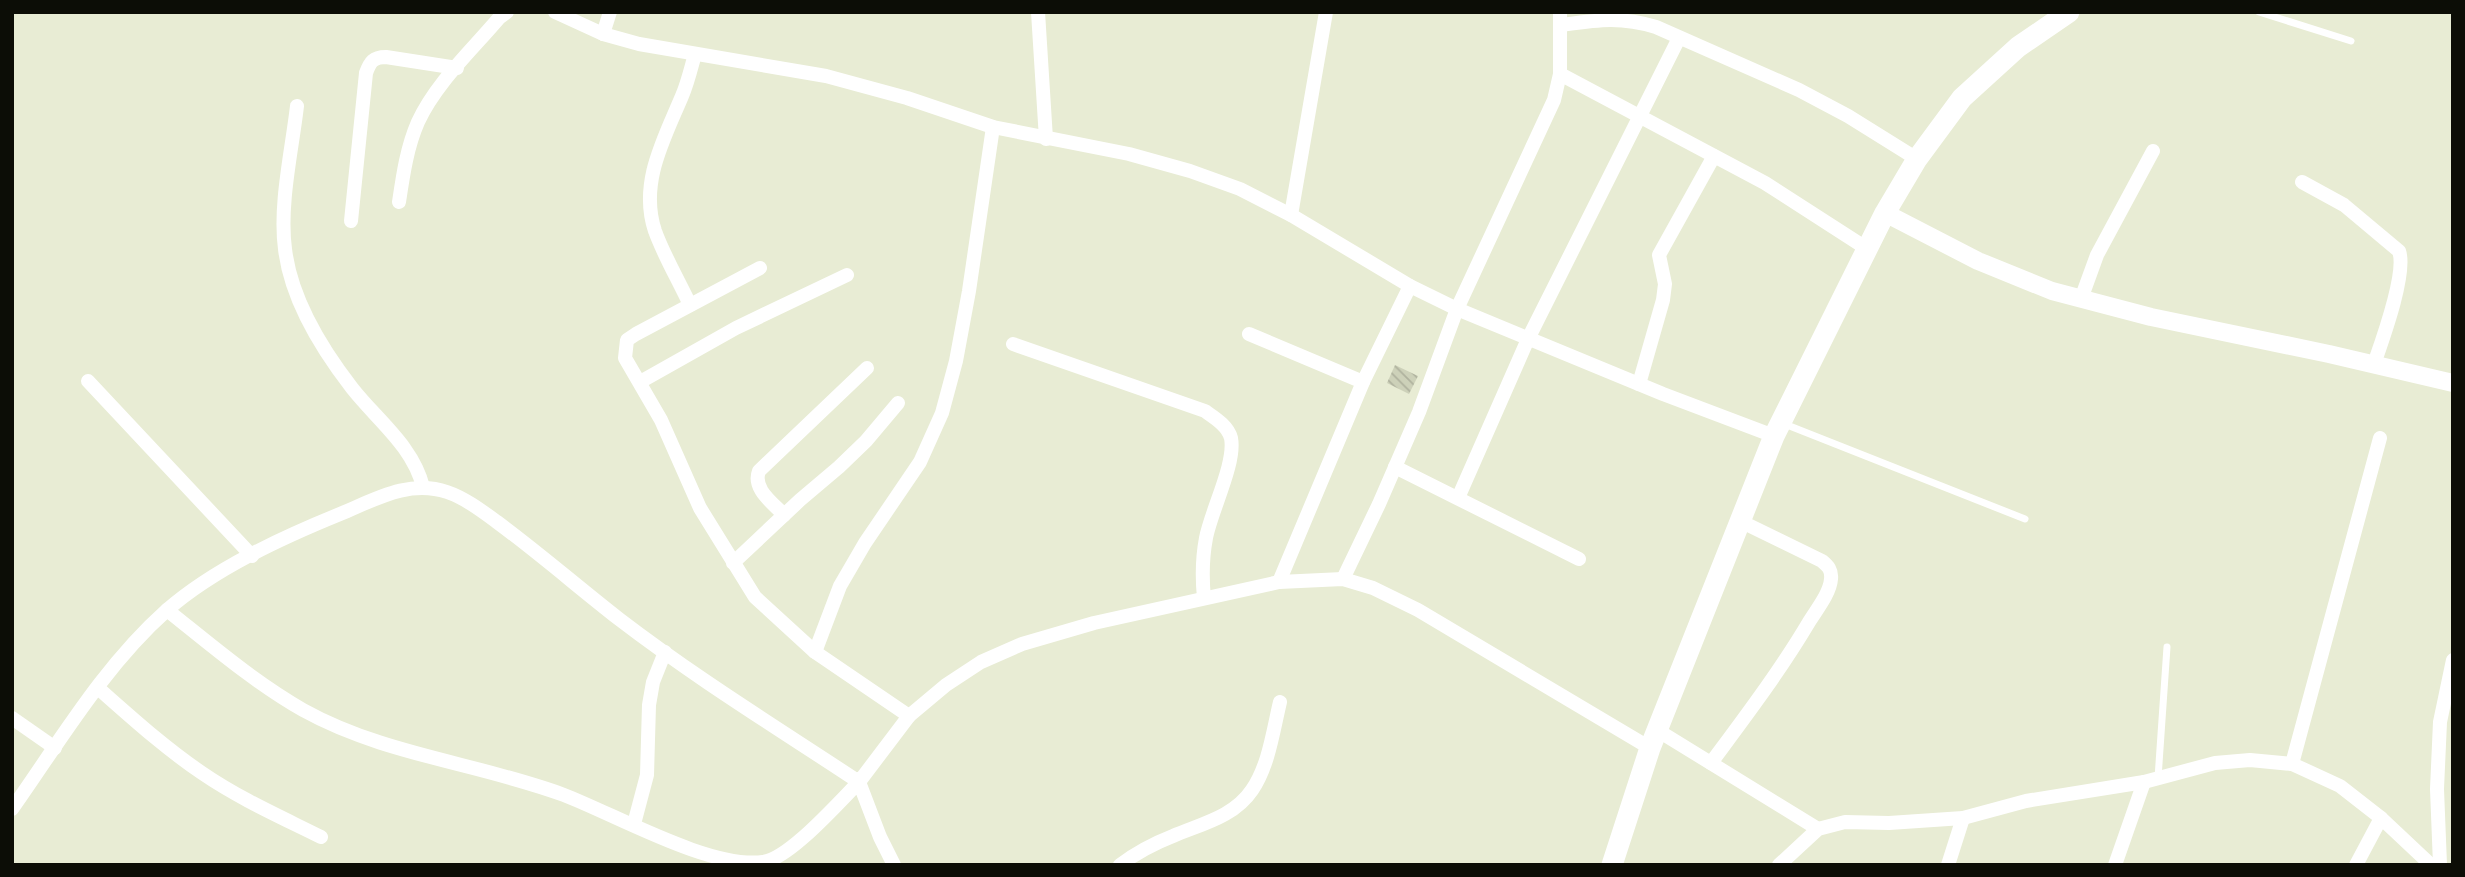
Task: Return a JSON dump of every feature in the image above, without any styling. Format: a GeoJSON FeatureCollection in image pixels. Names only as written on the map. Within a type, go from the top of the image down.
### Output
{"type":"FeatureCollection","features":[{"type":"Feature","properties":{"kind":"main road"},"geometry":{"type":"LineString","coordinates":[[1612,865],[1654,739],[1778,429],[1885,213],[1917,159],[1962,98],[2018,47],[2069,12]]}},
{"type":"Feature","properties":{"kind":"street"},"geometry":{"type":"LineString","coordinates":[[399,202],[406,157],[419,120],[438,90],[507,12]]}},
{"type":"Feature","properties":{"kind":"street"},"geometry":{"type":"LineString","coordinates":[[555,12],[603,34],[639,44],[826,76],[907,98],[993,127],[1129,154],[1190,171],[1240,189],[1291,215],[1410,286],[1457,309],[1639,384],[1778,429]]}},
{"type":"Feature","properties":{"kind":"street"},"geometry":{"type":"LineString","coordinates":[[603,34],[610,12]]}},
{"type":"Feature","properties":{"kind":"street"},"geometry":{"type":"LineString","coordinates":[[1038,12],[1046,139]]}},
{"type":"Feature","properties":{"kind":"street"},"geometry":{"type":"LineString","coordinates":[[1291,215],[1326,12]]}},
{"type":"Feature","properties":{"kind":"street"},"geometry":{"type":"LineString","coordinates":[[1343,579],[1395,467],[1457,309],[1554,100],[1560,74],[1560,18],[1611,18],[1632,20],[1656,27],[1799,90],[1848,116],[1917,159]]}},
{"type":"Feature","properties":{"kind":"street"},"geometry":{"type":"LineString","coordinates":[[1458,498],[1528,339],[1679,38]]}},
{"type":"Feature","properties":{"kind":"street"},"geometry":{"type":"LineString","coordinates":[[690,305],[655,230],[650,202],[652,174],[661,141],[688,82],[695,54]]}},
{"type":"Feature","properties":{"kind":"street"},"geometry":{"type":"LineString","coordinates":[[351,221],[366,73],[370,63],[376,57],[386,57],[457,68]]}},
{"type":"Feature","properties":{"kind":"street"},"geometry":{"type":"LineString","coordinates":[[1560,74],[1765,183],[1868,250]]}},
{"type":"Feature","properties":{"kind":"street"},"geometry":{"type":"LineString","coordinates":[[297,106],[285,206],[284,248],[293,288],[315,333],[352,387],[407,452],[419,470],[423,486]]}},
{"type":"Feature","properties":{"kind":"street"},"geometry":{"type":"LineString","coordinates":[[816,652],[840,586],[864,543],[920,462],[942,414],[956,362],[967,303],[993,127]]}},
{"type":"Feature","properties":{"kind":"street"},"geometry":{"type":"LineString","coordinates":[[2081,299],[2097,255],[2153,150]]}},
{"type":"Feature","properties":{"kind":"street"},"geometry":{"type":"LineString","coordinates":[[1639,384],[1663,300],[1665,284],[1659,255],[1714,156]]}},
{"type":"Feature","properties":{"kind":"street"},"geometry":{"type":"LineString","coordinates":[[2302,182],[2344,205],[2399,251],[2401,264],[2395,300],[2374,365]]}},
{"type":"Feature","properties":{"kind":"street"},"geometry":{"type":"LineString","coordinates":[[1885,213],[1978,261],[2053,291],[2151,317],[2453,383]]}},
{"type":"Feature","properties":{"kind":"street"},"geometry":{"type":"LineString","coordinates":[[760,268],[627,340],[625,358],[661,420],[700,508],[755,597],[816,652],[909,716]]}},
{"type":"Feature","properties":{"kind":"street"},"geometry":{"type":"LineString","coordinates":[[640,382],[736,328],[847,275]]}},
{"type":"Feature","properties":{"kind":"street"},"geometry":{"type":"LineString","coordinates":[[1279,582],[1363,382],[1410,286]]}},
{"type":"Feature","properties":{"kind":"street"},"geometry":{"type":"LineString","coordinates":[[1249,334],[1363,382]]}},
{"type":"Feature","properties":{"kind":"street"},"geometry":{"type":"LineString","coordinates":[[1013,344],[1205,411],[1222,424],[1231,438],[1230,462],[1206,538],[1202,570],[1204,598]]}},
{"type":"Feature","properties":{"kind":"street"},"geometry":{"type":"LineString","coordinates":[[784,515],[757,486],[759,471],[867,368]]}},
{"type":"Feature","properties":{"kind":"street"},"geometry":{"type":"LineString","coordinates":[[88,381],[252,556]]}},
{"type":"Feature","properties":{"kind":"street"},"geometry":{"type":"LineString","coordinates":[[733,563],[866,441],[898,403]]}},
{"type":"Feature","properties":{"kind":"street"},"geometry":{"type":"LineString","coordinates":[[2292,764],[2380,439]]}},
{"type":"Feature","properties":{"kind":"street"},"geometry":{"type":"LineString","coordinates":[[1395,467],[1579,559]]}},
{"type":"Feature","properties":{"kind":"street"},"geometry":{"type":"LineString","coordinates":[[12,809],[119,658],[167,610],[218,573],[320,522],[395,491],[423,486],[447,492],[473,505],[530,546],[620,620],[703,680],[859,782],[894,865]]}},
{"type":"Feature","properties":{"kind":"street"},"geometry":{"type":"LineString","coordinates":[[1712,764],[1786,661],[1821,602],[1832,575],[1829,567],[1822,561],[1740,521]]}},
{"type":"Feature","properties":{"kind":"street"},"geometry":{"type":"LineString","coordinates":[[167,610],[259,683],[305,711],[356,734],[433,759],[562,795],[688,848],[729,860],[764,862],[789,850],[859,782],[909,716],[946,685],[981,662],[1022,644],[1094,623],[1279,582],[1343,579],[1373,588],[1418,610],[1654,739],[1712,764],[1818,829]]}},
{"type":"Feature","properties":{"kind":"street"},"geometry":{"type":"LineString","coordinates":[[634,824],[647,775],[649,705],[653,682],[665,652]]}},
{"type":"Feature","properties":{"kind":"street"},"geometry":{"type":"LineString","coordinates":[[2440,865],[2437,789],[2440,722],[2453,660]]}},
{"type":"Feature","properties":{"kind":"street"},"geometry":{"type":"LineString","coordinates":[[98,688],[160,743],[203,774],[247,801],[321,837]]}},
{"type":"Feature","properties":{"kind":"street"},"geometry":{"type":"LineString","coordinates":[[1120,865],[1169,837],[1220,818],[1240,805],[1253,789],[1266,760],[1280,702]]}},
{"type":"Feature","properties":{"kind":"street"},"geometry":{"type":"LineString","coordinates":[[12,718],[55,748]]}},
{"type":"Feature","properties":{"kind":"street"},"geometry":{"type":"LineString","coordinates":[[1779,865],[1818,829],[1845,822],[1889,823],[1964,818],[2026,802],[2151,780],[2215,763],[2250,760],[2292,764],[2340,786],[2381,818],[2431,865]]}},
{"type":"Feature","properties":{"kind":"street"},"geometry":{"type":"LineString","coordinates":[[2115,865],[2151,780]]}},
{"type":"Feature","properties":{"kind":"street"},"geometry":{"type":"LineString","coordinates":[[1948,865],[1964,818]]}},
{"type":"Feature","properties":{"kind":"street"},"geometry":{"type":"LineString","coordinates":[[2356,865],[2381,818]]}},
{"type":"Feature","properties":{"kind":"lane"},"geometry":{"type":"LineString","coordinates":[[2259,12],[2351,41]]}},
{"type":"Feature","properties":{"kind":"lane"},"geometry":{"type":"LineString","coordinates":[[1778,429],[2025,519]]}},
{"type":"Feature","properties":{"kind":"lane"},"geometry":{"type":"LineString","coordinates":[[2151,780],[2167,647]]}},
{"type":"Feature","properties":{"kind":"building"},"geometry":{"type":"Polygon","coordinates":[[[1395,365],[1418,376],[1409,394],[1387,383],[1395,365]]]}}]}
